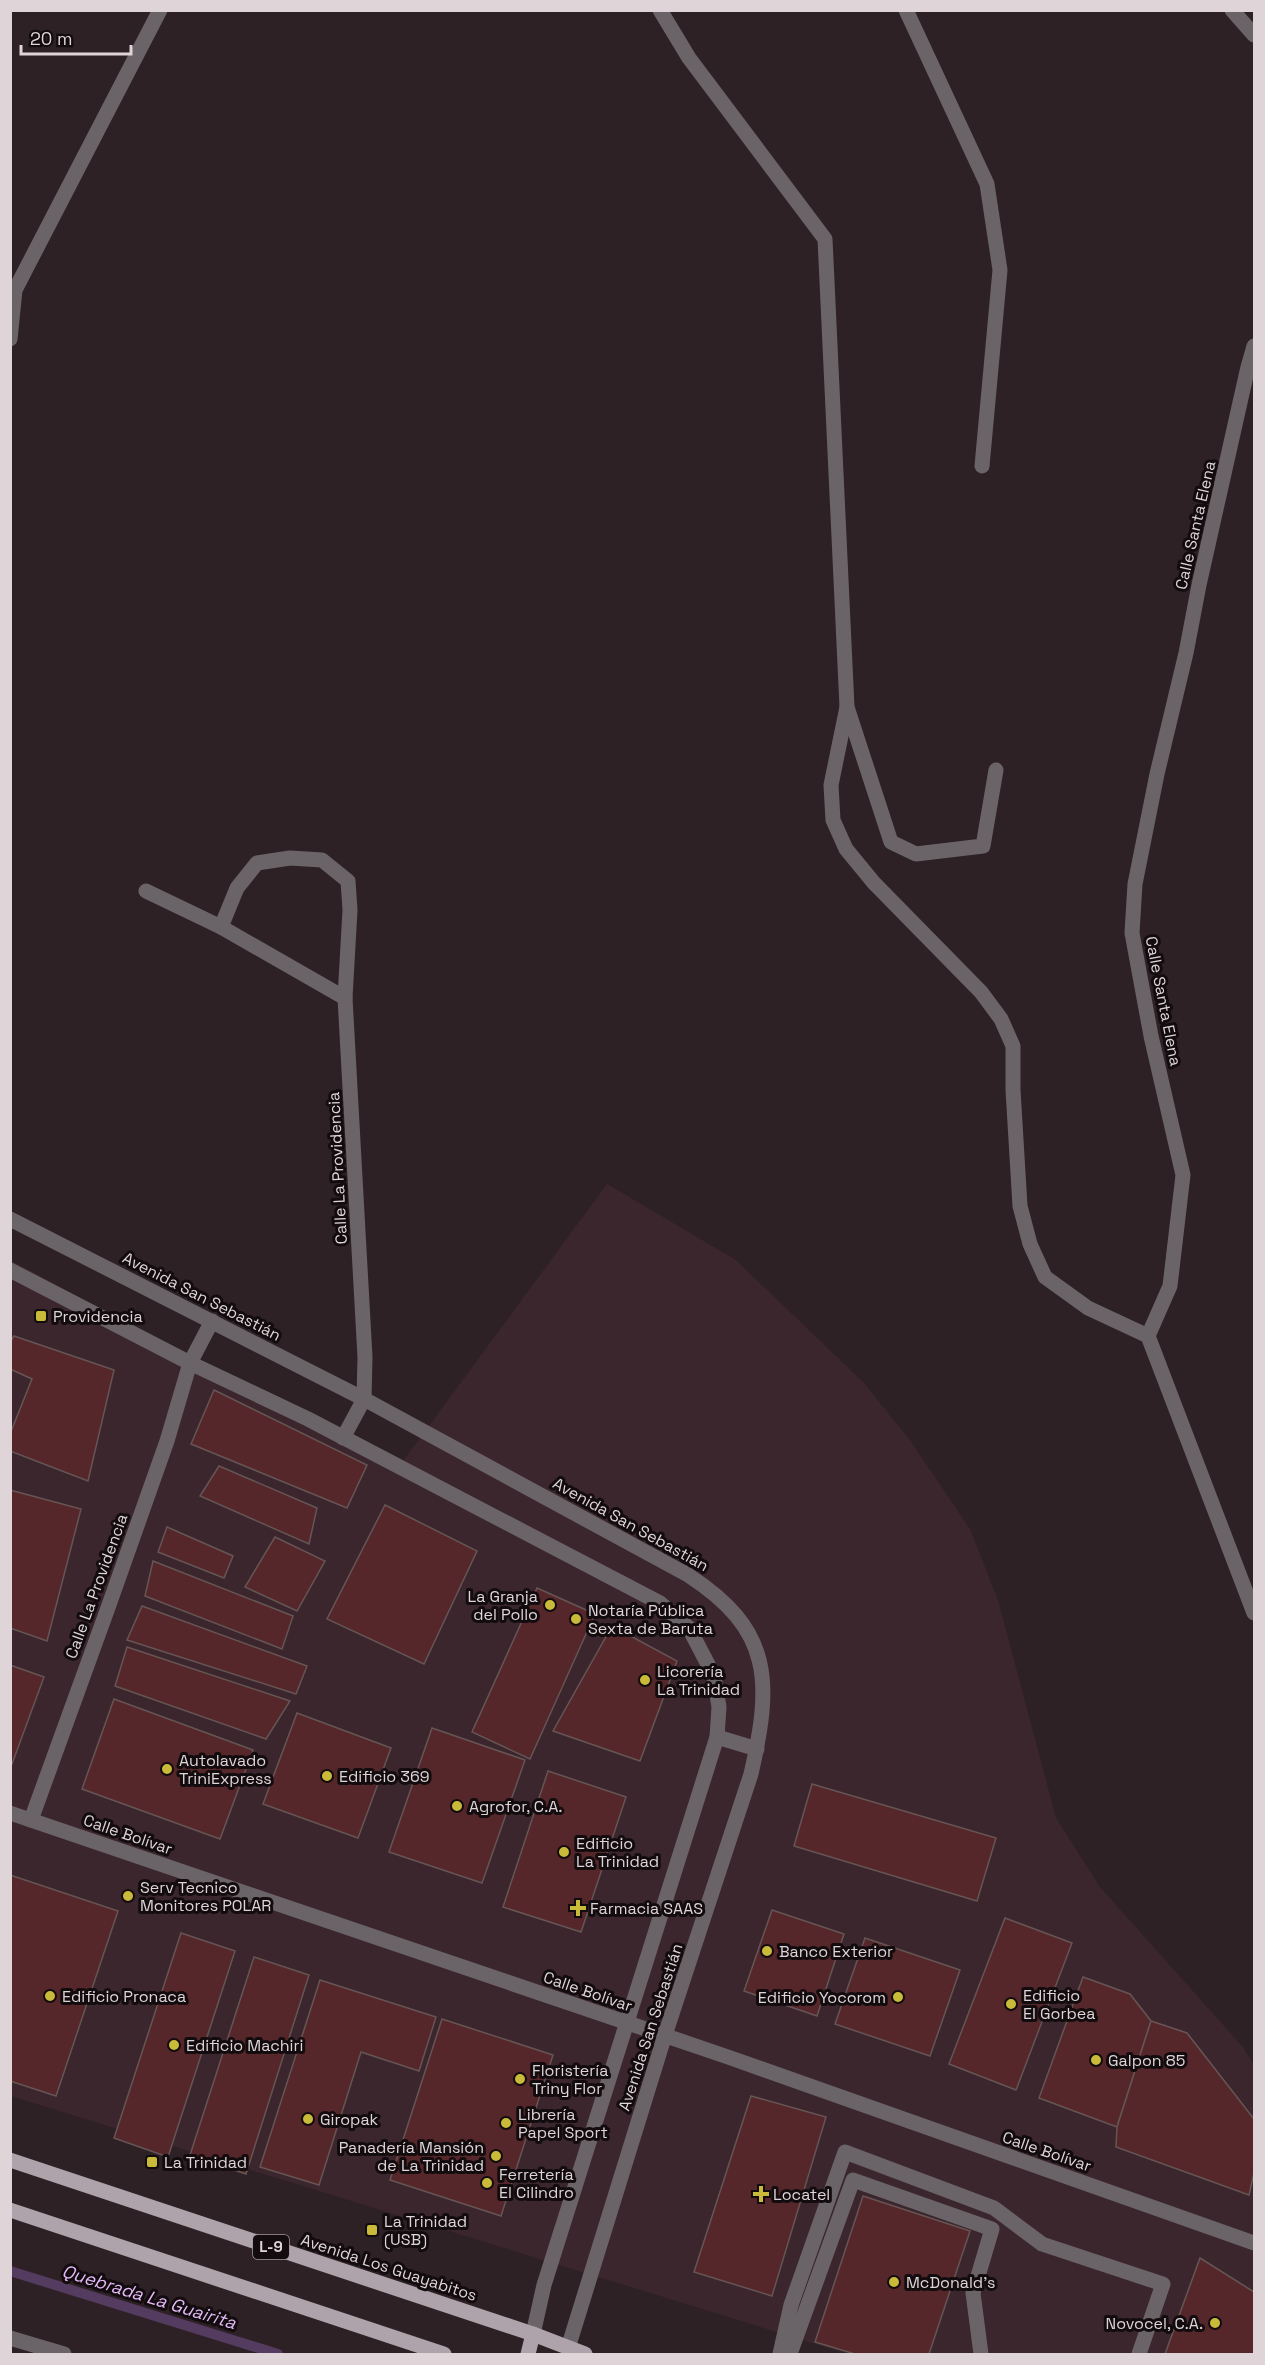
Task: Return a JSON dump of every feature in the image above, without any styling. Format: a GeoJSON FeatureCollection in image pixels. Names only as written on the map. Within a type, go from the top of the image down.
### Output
{"type":"FeatureCollection","features":[{"type":"Feature","properties":{"kind":"main road","name":"Avenida Los Guayabitos"},"geometry":{"type":"LineString","coordinates":[[10,2160],[532,2334],[585,2355]]}},
{"type":"Feature","properties":{"kind":"main road"},"geometry":{"type":"LineString","coordinates":[[10,2210],[444,2355]]}},
{"type":"Feature","properties":{"kind":"main road"},"geometry":{"type":"LineString","coordinates":[[528,2355],[532,2334]]}},
{"type":"Feature","properties":{"kind":"street"},"geometry":{"type":"LineString","coordinates":[[10,339],[15,291],[160,10]]}},
{"type":"Feature","properties":{"kind":"street"},"geometry":{"type":"LineString","coordinates":[[660,10],[689,58],[825,239],[847,707],[831,784],[833,820],[846,849],[874,883],[981,992],[1001,1019],[1013,1046],[1013,1090],[1020,1206],[1030,1244],[1045,1277],[1088,1308],[1148,1336],[1254,1613]]}},
{"type":"Feature","properties":{"kind":"street"},"geometry":{"type":"LineString","coordinates":[[906,10],[987,184],[1000,270],[982,466]]}},
{"type":"Feature","properties":{"kind":"street"},"geometry":{"type":"LineString","coordinates":[[1232,10],[1254,35]]}},
{"type":"Feature","properties":{"kind":"street","name":"Calle Santa Elena"},"geometry":{"type":"LineString","coordinates":[[1148,1336],[1170,1286],[1183,1175],[1151,1036],[1132,933],[1135,884],[1157,774],[1254,346]]}},
{"type":"Feature","properties":{"kind":"street"},"geometry":{"type":"LineString","coordinates":[[847,707],[891,842],[916,854],[983,846],[996,770]]}},
{"type":"Feature","properties":{"kind":"street","name":"Calle La Providencia"},"geometry":{"type":"LineString","coordinates":[[220,927],[237,888],[257,863],[290,858],[322,860],[348,881],[350,910],[345,998],[364,1315],[364,1399],[343,1438]]}},
{"type":"Feature","properties":{"kind":"street"},"geometry":{"type":"LineString","coordinates":[[147,891],[220,927],[345,998]]}},
{"type":"Feature","properties":{"kind":"street","name":"Avenida San Sebastián"},"geometry":{"type":"LineString","coordinates":[[10,1219],[364,1399],[688,1575],[712,1591],[736,1614],[753,1641],[764,1680],[761,1729],[751,1774],[665,2036],[568,2348]]}},
{"type":"Feature","properties":{"kind":"street","name":"Avenida San Sebastián"},"geometry":{"type":"LineString","coordinates":[[10,1270],[190,1363],[309,1419],[660,1603],[689,1628],[714,1676],[719,1707],[717,1737],[544,2285],[532,2334]]}},
{"type":"Feature","properties":{"kind":"street","name":"Calle La Providencia"},"geometry":{"type":"LineString","coordinates":[[31,1820],[109,1605],[166,1441],[190,1363],[212,1321]]}},
{"type":"Feature","properties":{"kind":"street"},"geometry":{"type":"LineString","coordinates":[[717,1737],[757,1749]]}},
{"type":"Feature","properties":{"kind":"street","name":"Calle Bolívar"},"geometry":{"type":"LineString","coordinates":[[10,1813],[665,2036],[1254,2243]]}},
{"type":"Feature","properties":{"kind":"street"},"geometry":{"type":"LineString","coordinates":[[780,2355],[791,2305],[845,2152],[994,2208],[1042,2244],[1163,2284],[1139,2355]]}},
{"type":"Feature","properties":{"kind":"street"},"geometry":{"type":"LineString","coordinates":[[790,2355],[853,2180],[992,2229],[973,2293],[981,2355]]}},
{"type":"Feature","properties":{"kind":"street"},"geometry":{"type":"LineString","coordinates":[[10,2338],[64,2355]]}},
{"type":"Feature","properties":{"kind":"shaded area"},"geometry":{"type":"Polygon","coordinates":[[[607,1184],[736,1260],[863,1382],[909,1439],[970,1529],[998,1600],[1056,1818],[1100,1887],[1242,2046],[1254,2065],[1254,2354],[848,2354],[11,2096],[10,1260],[398,1468],[607,1184]]]}},
{"type":"Feature","properties":{"kind":"building"},"geometry":{"type":"Polygon","coordinates":[[[14,1336],[114,1370],[88,1481],[10,1451],[10,1434],[32,1379],[10,1369],[10,1342],[14,1336]]]}},
{"type":"Feature","properties":{"kind":"building"},"geometry":{"type":"Polygon","coordinates":[[[214,1390],[367,1465],[347,1508],[191,1444],[214,1390]]]}},
{"type":"Feature","properties":{"kind":"building"},"geometry":{"type":"Polygon","coordinates":[[[219,1466],[317,1508],[309,1544],[200,1496],[219,1466]]]}},
{"type":"Feature","properties":{"kind":"building"},"geometry":{"type":"Polygon","coordinates":[[[10,1490],[81,1509],[47,1641],[10,1628],[10,1490]]]}},
{"type":"Feature","properties":{"kind":"building"},"geometry":{"type":"Polygon","coordinates":[[[385,1505],[477,1551],[424,1664],[327,1619],[385,1505]]]}},
{"type":"Feature","properties":{"kind":"building"},"geometry":{"type":"Polygon","coordinates":[[[167,1527],[233,1556],[224,1578],[158,1552],[167,1527]]]}},
{"type":"Feature","properties":{"kind":"building"},"geometry":{"type":"Polygon","coordinates":[[[275,1537],[325,1561],[297,1611],[245,1587],[275,1537]]]}},
{"type":"Feature","properties":{"kind":"building"},"geometry":{"type":"Polygon","coordinates":[[[153,1561],[293,1616],[282,1649],[145,1596],[153,1561]]]}},
{"type":"Feature","properties":{"kind":"building"},"geometry":{"type":"Polygon","coordinates":[[[537,1588],[595,1614],[530,1759],[472,1732],[537,1588]]]}},
{"type":"Feature","properties":{"kind":"building"},"geometry":{"type":"Polygon","coordinates":[[[142,1606],[307,1666],[296,1694],[127,1640],[142,1606]]]}},
{"type":"Feature","properties":{"kind":"building"},"geometry":{"type":"Polygon","coordinates":[[[612,1626],[677,1661],[640,1761],[553,1731],[612,1626]]]}},
{"type":"Feature","properties":{"kind":"building"},"geometry":{"type":"Polygon","coordinates":[[[127,1647],[290,1701],[266,1739],[115,1686],[127,1647]]]}},
{"type":"Feature","properties":{"kind":"building"},"geometry":{"type":"Polygon","coordinates":[[[10,1665],[44,1677],[12,1764],[10,1763],[10,1665]]]}},
{"type":"Feature","properties":{"kind":"building","name":"Autolavado TriniExpress"},"geometry":{"type":"Polygon","coordinates":[[[114,1699],[253,1750],[220,1839],[82,1789],[114,1699]]]}},
{"type":"Feature","properties":{"kind":"building","name":"Edificio 369"},"geometry":{"type":"Polygon","coordinates":[[[297,1713],[391,1748],[358,1838],[263,1804],[297,1713]]]}},
{"type":"Feature","properties":{"kind":"building","name":"Agrofor, C.A."},"geometry":{"type":"Polygon","coordinates":[[[432,1728],[525,1760],[482,1883],[389,1852],[432,1728]]]}},
{"type":"Feature","properties":{"kind":"building","name":"Edificio La Trinidad"},"geometry":{"type":"Polygon","coordinates":[[[548,1771],[626,1797],[581,1932],[503,1907],[548,1771]]]}},
{"type":"Feature","properties":{"kind":"building"},"geometry":{"type":"Polygon","coordinates":[[[812,1784],[996,1838],[977,1901],[794,1846],[812,1784]]]}},
{"type":"Feature","properties":{"kind":"building","name":"Edificio Pronaca"},"geometry":{"type":"Polygon","coordinates":[[[10,1875],[118,1911],[56,2096],[10,2081],[10,1875]]]}},
{"type":"Feature","properties":{"kind":"building"},"geometry":{"type":"Polygon","coordinates":[[[772,1910],[844,1934],[817,2016],[744,1991],[772,1910]]]}},
{"type":"Feature","properties":{"kind":"building","name":"Edificio El Gorbea"},"geometry":{"type":"Polygon","coordinates":[[[1005,1918],[1072,1943],[1016,2090],[949,2064],[1005,1918]]]}},
{"type":"Feature","properties":{"kind":"building","name":"Edificio Machiri"},"geometry":{"type":"Polygon","coordinates":[[[181,1933],[235,1951],[168,2157],[114,2138],[181,1933]]]}},
{"type":"Feature","properties":{"kind":"building","name":"Edificio Yocorom"},"geometry":{"type":"Polygon","coordinates":[[[865,1938],[960,1970],[930,2056],[835,2024],[865,1938]]]}},
{"type":"Feature","properties":{"kind":"building"},"geometry":{"type":"Polygon","coordinates":[[[254,1957],[309,1975],[246,2174],[190,2155],[254,1957]]]}},
{"type":"Feature","properties":{"kind":"building","name":"Galpon 85"},"geometry":{"type":"Polygon","coordinates":[[[1083,1977],[1130,1994],[1151,2021],[1117,2127],[1039,2098],[1083,1977]]]}},
{"type":"Feature","properties":{"kind":"building","name":"Giropak"},"geometry":{"type":"Polygon","coordinates":[[[320,1980],[436,2017],[419,2071],[361,2052],[319,2185],[260,2167],[320,1980]]]}},
{"type":"Feature","properties":{"kind":"building"},"geometry":{"type":"Polygon","coordinates":[[[442,2019],[553,2055],[501,2216],[390,2180],[442,2019]]]}},
{"type":"Feature","properties":{"kind":"building"},"geometry":{"type":"Polygon","coordinates":[[[1151,2021],[1187,2033],[1254,2119],[1254,2173],[1249,2195],[1116,2147],[1117,2127],[1151,2021]]]}},
{"type":"Feature","properties":{"kind":"building","name":"Locatel"},"geometry":{"type":"Polygon","coordinates":[[[751,2096],[826,2117],[772,2296],[694,2272],[751,2096]]]}},
{"type":"Feature","properties":{"kind":"building","name":"McDonald's"},"geometry":{"type":"Polygon","coordinates":[[[863,2196],[970,2231],[929,2354],[855,2354],[815,2342],[863,2196]]]}},
{"type":"Feature","properties":{"kind":"building","name":"Novocel, C.A."},"geometry":{"type":"Polygon","coordinates":[[[1200,2258],[1254,2292],[1254,2354],[1165,2354],[1200,2258]]]}},
{"type":"Feature","properties":{"kind":"waterway","name":"Quebrada La Guairita"},"geometry":{"type":"LineString","coordinates":[[10,2271],[278,2354]]}},
{"type":"Feature","properties":{"kind":"place","name":"Providencia"},"geometry":{"type":"Point","coordinates":[41,1316]}},
{"type":"Feature","properties":{"kind":"place","name":"La Granja del Pollo"},"geometry":{"type":"Point","coordinates":[550,1605]}},
{"type":"Feature","properties":{"kind":"place","name":"Notaría Pública Sexta de Baruta"},"geometry":{"type":"Point","coordinates":[576,1619]}},
{"type":"Feature","properties":{"kind":"place","name":"Licorería La Trinidad"},"geometry":{"type":"Point","coordinates":[645,1680]}},
{"type":"Feature","properties":{"kind":"place","name":"Autolavado TriniExpress"},"geometry":{"type":"Point","coordinates":[167,1769]}},
{"type":"Feature","properties":{"kind":"place","name":"Edificio 369"},"geometry":{"type":"Point","coordinates":[327,1776]}},
{"type":"Feature","properties":{"kind":"place","name":"Agrofor, C.A."},"geometry":{"type":"Point","coordinates":[457,1806]}},
{"type":"Feature","properties":{"kind":"place","name":"Edificio La Trinidad"},"geometry":{"type":"Point","coordinates":[564,1852]}},
{"type":"Feature","properties":{"kind":"place","name":"Serv Tecnico Monitores POLAR"},"geometry":{"type":"Point","coordinates":[128,1896]}},
{"type":"Feature","properties":{"kind":"place","name":"Farmacia SAAS"},"geometry":{"type":"Point","coordinates":[578,1908]}},
{"type":"Feature","properties":{"kind":"place","name":"Banco Exterior"},"geometry":{"type":"Point","coordinates":[767,1951]}},
{"type":"Feature","properties":{"kind":"place","name":"Edificio Pronaca"},"geometry":{"type":"Point","coordinates":[50,1996]}},
{"type":"Feature","properties":{"kind":"place","name":"Edificio Yocorom"},"geometry":{"type":"Point","coordinates":[898,1997]}},
{"type":"Feature","properties":{"kind":"place","name":"Edificio El Gorbea"},"geometry":{"type":"Point","coordinates":[1011,2004]}},
{"type":"Feature","properties":{"kind":"place","name":"Edificio Machiri"},"geometry":{"type":"Point","coordinates":[174,2045]}},
{"type":"Feature","properties":{"kind":"place","name":"Galpon 85"},"geometry":{"type":"Point","coordinates":[1096,2060]}},
{"type":"Feature","properties":{"kind":"place","name":"Floristería Triny Flor"},"geometry":{"type":"Point","coordinates":[520,2079]}},
{"type":"Feature","properties":{"kind":"place","name":"Giropak"},"geometry":{"type":"Point","coordinates":[308,2119]}},
{"type":"Feature","properties":{"kind":"place","name":"Librería Papel Sport"},"geometry":{"type":"Point","coordinates":[506,2123]}},
{"type":"Feature","properties":{"kind":"place","name":"Panadería Mansión de La Trinidad"},"geometry":{"type":"Point","coordinates":[496,2156]}},
{"type":"Feature","properties":{"kind":"place","name":"La Trinidad"},"geometry":{"type":"Point","coordinates":[152,2162]}},
{"type":"Feature","properties":{"kind":"place","name":"Ferretería El Cilindro"},"geometry":{"type":"Point","coordinates":[487,2183]}},
{"type":"Feature","properties":{"kind":"place","name":"Locatel"},"geometry":{"type":"Point","coordinates":[761,2194]}},
{"type":"Feature","properties":{"kind":"place","name":"La Trinidad (USB)"},"geometry":{"type":"Point","coordinates":[372,2230]}},
{"type":"Feature","properties":{"kind":"place","name":"McDonald's"},"geometry":{"type":"Point","coordinates":[894,2282]}},
{"type":"Feature","properties":{"kind":"place","name":"Novocel, C.A."},"geometry":{"type":"Point","coordinates":[1215,2323]}}]}
